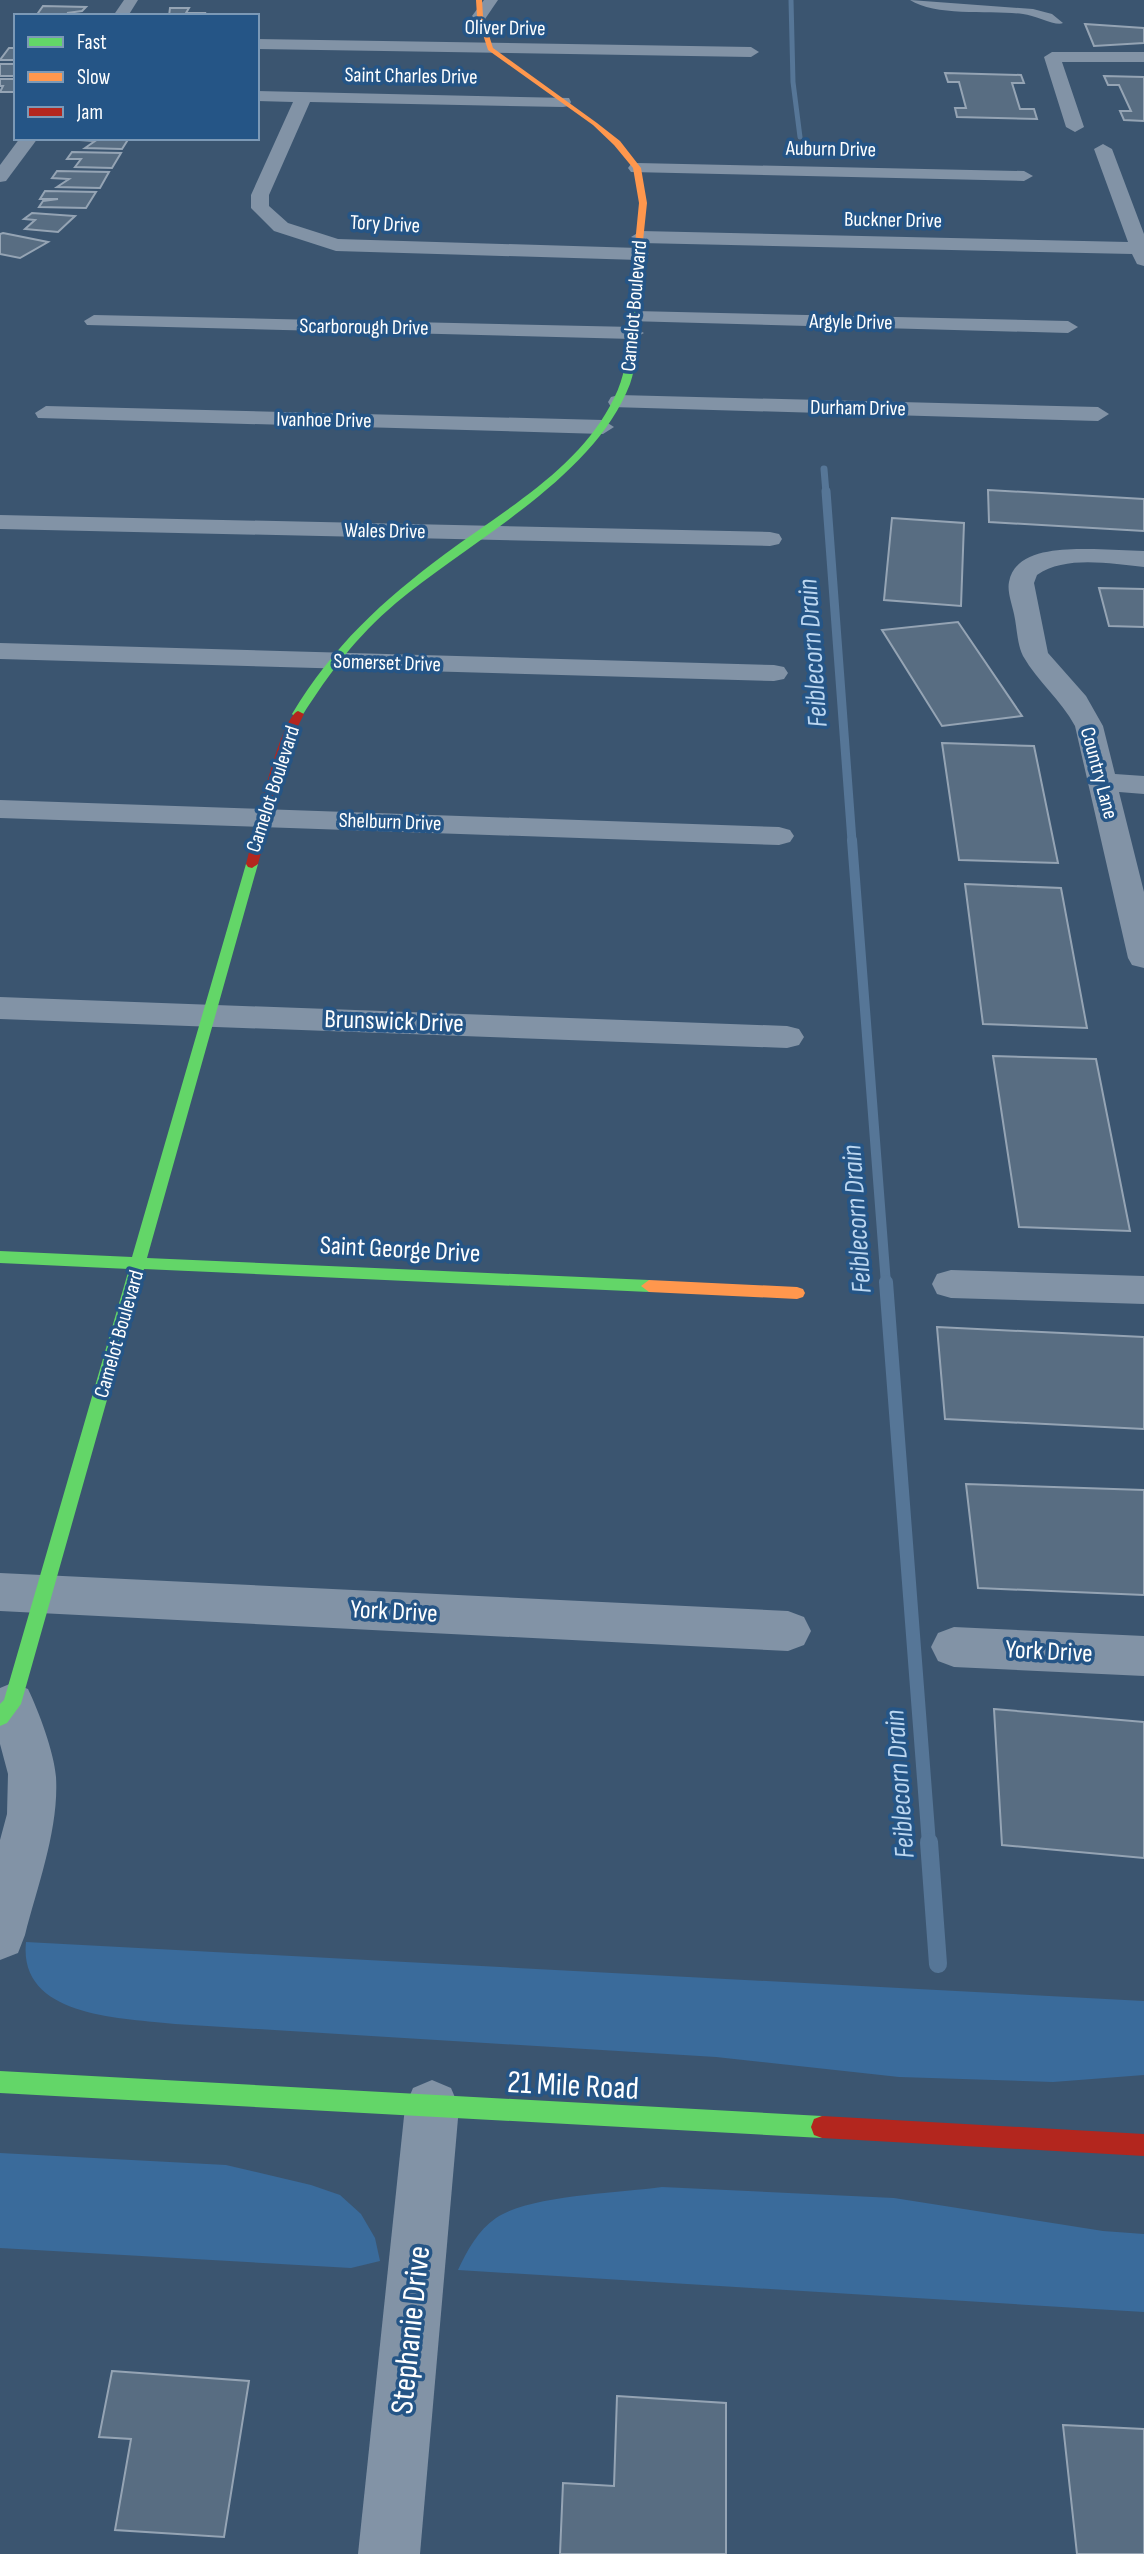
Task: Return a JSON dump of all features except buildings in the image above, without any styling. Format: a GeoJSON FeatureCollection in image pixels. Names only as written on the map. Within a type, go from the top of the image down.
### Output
{"type":"FeatureCollection","features":[{"type":"Feature","properties":{"kind":"street"},"geometry":{"type":"LineString","coordinates":[[491,0],[479,8],[490,49],[617,143],[637,168]]}},
{"type":"Feature","properties":{"kind":"street","name":"Oliver Drive"},"geometry":{"type":"LineString","coordinates":[[259,44],[751,52]]}},
{"type":"Feature","properties":{"kind":"street"},"geometry":{"type":"LineString","coordinates":[[1075,127],[1052,57],[1144,57]]}},
{"type":"Feature","properties":{"kind":"street","name":"Saint Charles Drive"},"geometry":{"type":"LineString","coordinates":[[259,96],[564,102]]}},
{"type":"Feature","properties":{"kind":"street","name":"Tory Drive"},"geometry":{"type":"LineString","coordinates":[[304,97],[260,194],[260,208],[281,228],[336,245],[380,248],[640,246]]}},
{"type":"Feature","properties":{"kind":"street"},"geometry":{"type":"LineString","coordinates":[[0,177],[28,140]]}},
{"type":"Feature","properties":{"kind":"street"},"geometry":{"type":"LineString","coordinates":[[1103,149],[1143,252]]}},
{"type":"Feature","properties":{"kind":"street","name":"Camelot Boulevard"},"geometry":{"type":"LineString","coordinates":[[0,1935],[31,1814],[32,1774],[6,1710],[43,1594],[140,1263],[211,1015],[262,817],[285,740],[305,700],[352,636],[382,608],[564,471],[603,427],[619,402],[631,366],[643,203],[637,168]]}},
{"type":"Feature","properties":{"kind":"street","name":"Auburn Drive"},"geometry":{"type":"LineString","coordinates":[[637,168],[1024,176]]}},
{"type":"Feature","properties":{"kind":"street","name":"Buckner Drive"},"geometry":{"type":"LineString","coordinates":[[640,246],[1143,252]]}},
{"type":"Feature","properties":{"kind":"street","name":"Scarborough Drive"},"geometry":{"type":"LineString","coordinates":[[94,321],[634,325]]}},
{"type":"Feature","properties":{"kind":"street","name":"Argyle Drive"},"geometry":{"type":"LineString","coordinates":[[634,325],[1068,327]]}},
{"type":"Feature","properties":{"kind":"street","name":"Durham Drive"},"geometry":{"type":"LineString","coordinates":[[619,402],[1098,414]]}},
{"type":"Feature","properties":{"kind":"street","name":"Ivanhoe Drive"},"geometry":{"type":"LineString","coordinates":[[46,413],[603,427]]}},
{"type":"Feature","properties":{"kind":"street","name":"Wales Drive"},"geometry":{"type":"LineString","coordinates":[[0,522],[770,539]]}},
{"type":"Feature","properties":{"kind":"street","name":"Country Lane"},"geometry":{"type":"LineString","coordinates":[[1144,559],[1048,559],[1030,564],[1021,575],[1035,653],[1046,672],[1076,702],[1089,726],[1144,958]]}},
{"type":"Feature","properties":{"kind":"street","name":"Somerset Drive"},"geometry":{"type":"LineString","coordinates":[[0,651],[774,673]]}},
{"type":"Feature","properties":{"kind":"street"},"geometry":{"type":"LineString","coordinates":[[1103,782],[1144,786]]}},
{"type":"Feature","properties":{"kind":"street","name":"Shelburn Drive"},"geometry":{"type":"LineString","coordinates":[[0,809],[779,836]]}},
{"type":"Feature","properties":{"kind":"street","name":"Brunswick Drive"},"geometry":{"type":"LineString","coordinates":[[0,1008],[787,1037]]}},
{"type":"Feature","properties":{"kind":"street","name":"Saint George Drive"},"geometry":{"type":"LineString","coordinates":[[0,1257],[797,1293]]}},
{"type":"Feature","properties":{"kind":"street"},"geometry":{"type":"LineString","coordinates":[[951,1284],[1144,1290]]}},
{"type":"Feature","properties":{"kind":"street","name":"York Drive"},"geometry":{"type":"LineString","coordinates":[[0,1592],[788,1631]]}},
{"type":"Feature","properties":{"kind":"street","name":"York Drive"},"geometry":{"type":"LineString","coordinates":[[954,1647],[1144,1656]]}},
{"type":"Feature","properties":{"kind":"street","name":"21 Mile Road"},"geometry":{"type":"LineString","coordinates":[[0,2082],[1144,2145]]}},
{"type":"Feature","properties":{"kind":"street","name":"Stephanie Drive"},"geometry":{"type":"LineString","coordinates":[[389,2554],[432,2107]]}},
{"type":"Feature","properties":{"kind":"lane"},"geometry":{"type":"LineString","coordinates":[[915,0],[938,5],[1030,8],[1046,11],[1058,23]]}},
{"type":"Feature","properties":{"kind":"shaded area"},"geometry":{"type":"Polygon","coordinates":[[[26,1942],[1144,2001],[1144,2075],[1053,2082],[899,2077],[716,2057],[129,2019],[78,2009],[56,2000],[39,1986],[28,1967],[26,1942]]]}},
{"type":"Feature","properties":{"kind":"shaded area"},"geometry":{"type":"Polygon","coordinates":[[[0,2153],[226,2165],[311,2185],[340,2195],[361,2214],[375,2238],[380,2261],[351,2268],[0,2248],[0,2153]]]}},
{"type":"Feature","properties":{"kind":"shaded area"},"geometry":{"type":"Polygon","coordinates":[[[662,2187],[894,2198],[1103,2231],[1144,2234],[1144,2312],[458,2270],[478,2235],[496,2218],[511,2210],[576,2196],[662,2187]]]}},
{"type":"Feature","properties":{"kind":"waterway","name":"Feiblecorn Drain"},"geometry":{"type":"LineString","coordinates":[[791,0],[793,82],[800,137]]}},
{"type":"Feature","properties":{"kind":"waterway","name":"Feiblecorn Drain"},"geometry":{"type":"LineString","coordinates":[[824,469],[826,493]]}},
{"type":"Feature","properties":{"kind":"waterway","name":"Feiblecorn Drain"},"geometry":{"type":"LineString","coordinates":[[826,491],[852,841]]}},
{"type":"Feature","properties":{"kind":"waterway","name":"Feiblecorn Drain"},"geometry":{"type":"LineString","coordinates":[[852,840],[886,1284]]}},
{"type":"Feature","properties":{"kind":"waterway","name":"Feiblecorn Drain"},"geometry":{"type":"LineString","coordinates":[[886,1282],[929,1844]]}},
{"type":"Feature","properties":{"kind":"waterway","name":"Feiblecorn Drain"},"geometry":{"type":"LineString","coordinates":[[929,1842],[938,1964]]}},
{"type":"Feature","properties":{"kind":"traffic: fast"},"geometry":{"type":"LineString","coordinates":[[298,714],[317,682],[339,653],[364,627],[420,579],[543,486],[591,441],[616,405],[628,375],[633,305]]}},
{"type":"Feature","properties":{"kind":"traffic: fast"},"geometry":{"type":"LineString","coordinates":[[0,1717],[12,1704],[252,864]]}},
{"type":"Feature","properties":{"kind":"traffic: fast"},"geometry":{"type":"LineString","coordinates":[[0,1257],[649,1286]]}},
{"type":"Feature","properties":{"kind":"traffic: fast"},"geometry":{"type":"LineString","coordinates":[[0,2082],[822,2127]]}},
{"type":"Feature","properties":{"kind":"traffic: slow"},"geometry":{"type":"LineString","coordinates":[[479,0],[480,16],[490,49],[595,124],[617,143],[637,168],[643,203],[633,305]]}},
{"type":"Feature","properties":{"kind":"traffic: slow"},"geometry":{"type":"LineString","coordinates":[[649,1286],[797,1293]]}},
{"type":"Feature","properties":{"kind":"traffic: jam"},"geometry":{"type":"LineString","coordinates":[[252,864],[285,740],[298,714]]}},
{"type":"Feature","properties":{"kind":"traffic: jam"},"geometry":{"type":"LineString","coordinates":[[822,2127],[1144,2145]]}}]}
